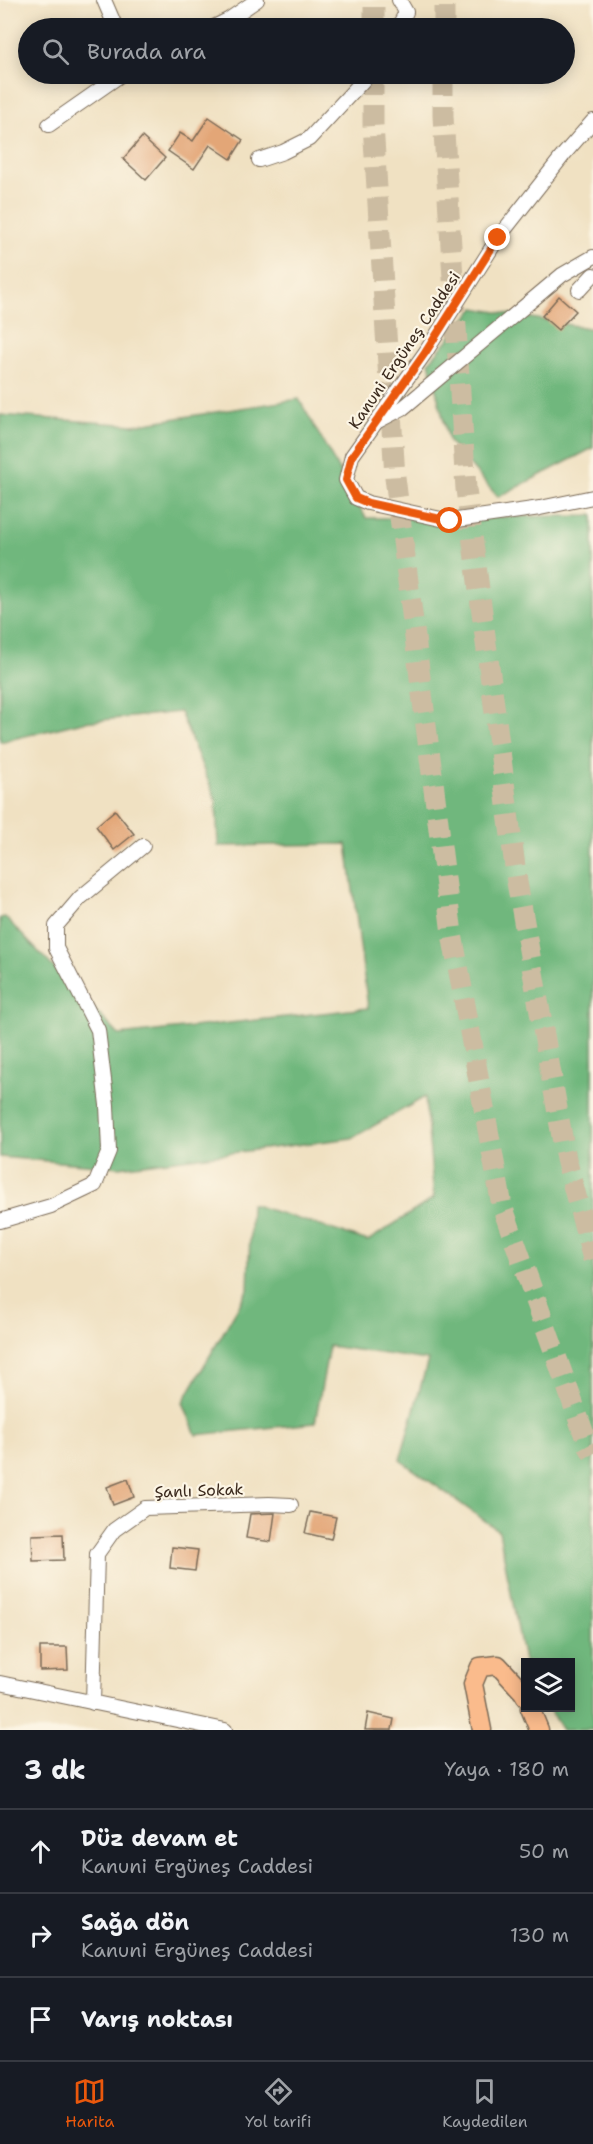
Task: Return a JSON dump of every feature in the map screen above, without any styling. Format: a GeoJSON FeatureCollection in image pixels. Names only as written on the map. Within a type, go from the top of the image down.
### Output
{"type":"FeatureCollection","features":[{"type":"Feature","properties":{"kind":"main road"},"geometry":{"type":"LineString","coordinates":[[482,1730],[473,1684],[480,1667],[498,1665],[521,1690]]}},
{"type":"Feature","properties":{"kind":"main road"},"geometry":{"type":"LineString","coordinates":[[532,1712],[538,1730]]}},
{"type":"Feature","properties":{"kind":"street"},"geometry":{"type":"LineString","coordinates":[[104,0],[112,18]]}},
{"type":"Feature","properties":{"kind":"street"},"geometry":{"type":"LineString","coordinates":[[231,18],[257,0]]}},
{"type":"Feature","properties":{"kind":"street"},"geometry":{"type":"LineString","coordinates":[[49,125],[108,84]]}},
{"type":"Feature","properties":{"kind":"street"},"geometry":{"type":"LineString","coordinates":[[259,160],[283,152],[309,139],[360,84]]}},
{"type":"Feature","properties":{"kind":"street","name":"Kanuni Ergüneş Caddesi"},"geometry":{"type":"LineString","coordinates":[[593,121],[498,238],[425,353],[352,456],[346,480],[356,498],[368,503],[450,521],[540,508],[593,497]]}},
{"type":"Feature","properties":{"kind":"street"},"geometry":{"type":"LineString","coordinates":[[376,422],[403,408],[562,275],[593,257]]}},
{"type":"Feature","properties":{"kind":"street"},"geometry":{"type":"LineString","coordinates":[[579,290],[593,275]]}},
{"type":"Feature","properties":{"kind":"street"},"geometry":{"type":"LineString","coordinates":[[0,1221],[51,1206],[95,1185],[108,1151],[107,1105],[98,1030],[56,948],[56,926],[80,898],[143,846]]}},
{"type":"Feature","properties":{"kind":"street","name":"Şanlı Sokak"},"geometry":{"type":"LineString","coordinates":[[93,1703],[97,1554],[114,1530],[145,1508],[291,1505]]}},
{"type":"Feature","properties":{"kind":"street"},"geometry":{"type":"LineString","coordinates":[[0,1683],[225,1730]]}},
{"type":"Feature","properties":{"kind":"green space"},"geometry":{"type":"Polygon","coordinates":[[[475,308],[593,329],[593,448],[498,497],[449,442],[429,362],[475,308]]]}},
{"type":"Feature","properties":{"kind":"green space"},"geometry":{"type":"Polygon","coordinates":[[[299,399],[366,518],[585,516],[593,514],[593,1730],[562,1730],[551,1712],[575,1712],[575,1658],[523,1658],[499,1531],[400,1460],[428,1360],[329,1346],[315,1423],[196,1435],[183,1402],[248,1290],[251,1204],[368,1241],[434,1198],[425,1097],[352,1138],[119,1167],[0,1157],[0,918],[5,917],[119,1035],[368,1008],[347,844],[218,846],[216,800],[180,712],[83,722],[0,742],[0,415],[133,425],[299,399]]]}},
{"type":"Feature","properties":{"kind":"building"},"geometry":{"type":"Polygon","coordinates":[[[209,117],[243,140],[231,159],[210,145],[194,169],[168,151],[180,133],[193,141],[209,117]]]}},
{"type":"Feature","properties":{"kind":"building"},"geometry":{"type":"Polygon","coordinates":[[[142,137],[165,158],[146,180],[123,159],[142,137]]]}},
{"type":"Feature","properties":{"kind":"building"},"geometry":{"type":"Polygon","coordinates":[[[559,296],[576,311],[558,330],[542,316],[559,296]]]}},
{"type":"Feature","properties":{"kind":"building"},"geometry":{"type":"Polygon","coordinates":[[[115,810],[134,834],[114,850],[96,826],[115,810]]]}},
{"type":"Feature","properties":{"kind":"building"},"geometry":{"type":"Polygon","coordinates":[[[128,1479],[134,1497],[113,1505],[107,1487],[128,1479]]]}},
{"type":"Feature","properties":{"kind":"building"},"geometry":{"type":"Polygon","coordinates":[[[310,1512],[336,1517],[331,1539],[305,1533],[310,1512]]]}},
{"type":"Feature","properties":{"kind":"building"},"geometry":{"type":"Polygon","coordinates":[[[275,1513],[271,1542],[246,1538],[250,1514],[275,1513]]]}},
{"type":"Feature","properties":{"kind":"building"},"geometry":{"type":"Polygon","coordinates":[[[63,1534],[64,1560],[33,1561],[32,1535],[63,1534]]]}},
{"type":"Feature","properties":{"kind":"building"},"geometry":{"type":"Polygon","coordinates":[[[172,1547],[198,1550],[195,1571],[170,1568],[172,1547]]]}},
{"type":"Feature","properties":{"kind":"building"},"geometry":{"type":"Polygon","coordinates":[[[40,1647],[67,1647],[68,1670],[40,1671],[40,1647]]]}},
{"type":"Feature","properties":{"kind":"building"},"geometry":{"type":"Polygon","coordinates":[[[368,1713],[394,1719],[392,1730],[365,1730],[368,1713]]]}},
{"type":"Feature","properties":{"kind":"tunnel"},"geometry":{"type":"LineString","coordinates":[[374,0],[374,18]]}},
{"type":"Feature","properties":{"kind":"tunnel"},"geometry":{"type":"LineString","coordinates":[[444,0],[444,18]]}},
{"type":"Feature","properties":{"kind":"tunnel"},"geometry":{"type":"LineString","coordinates":[[373,84],[373,124],[395,477],[452,934],[502,1206],[593,1454]]}},
{"type":"Feature","properties":{"kind":"tunnel"},"geometry":{"type":"LineString","coordinates":[[443,84],[443,116],[466,489],[517,882],[566,1159],[593,1259]]}},
{"type":"Feature","properties":{"kind":"route"},"geometry":{"type":"LineString","coordinates":[[450,521],[368,503],[356,498],[346,480],[352,456],[425,353],[498,238]]}}]}
